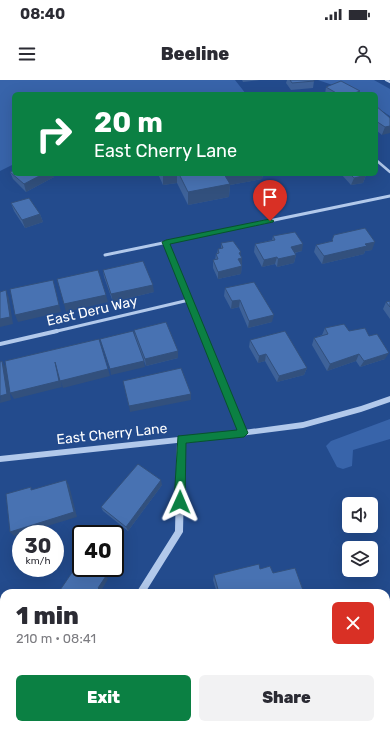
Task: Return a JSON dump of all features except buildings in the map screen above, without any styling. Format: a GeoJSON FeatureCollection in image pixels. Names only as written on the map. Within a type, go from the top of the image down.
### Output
{"type":"FeatureCollection","features":[{"type":"Feature","properties":{"kind":"street"},"geometry":{"type":"LineString","coordinates":[[386,80],[390,82]]}},
{"type":"Feature","properties":{"kind":"street"},"geometry":{"type":"LineString","coordinates":[[378,162],[390,172]]}},
{"type":"Feature","properties":{"kind":"street"},"geometry":{"type":"LineString","coordinates":[[105,255],[390,196]]}},
{"type":"Feature","properties":{"kind":"street"},"geometry":{"type":"LineString","coordinates":[[166,242],[244,433]]}},
{"type":"Feature","properties":{"kind":"street","name":"East Deru Way"},"geometry":{"type":"LineString","coordinates":[[0,344],[189,300]]}},
{"type":"Feature","properties":{"kind":"street","name":"East Cherry Lane"},"geometry":{"type":"LineString","coordinates":[[0,459],[244,433],[303,425],[361,409],[390,399]]}},
{"type":"Feature","properties":{"kind":"street"},"geometry":{"type":"LineString","coordinates":[[143,589],[179,532],[181,439]]}},
{"type":"Feature","properties":{"kind":"shaded area"},"geometry":{"type":"Polygon","coordinates":[[[0,80],[235,80],[244,92],[12,92],[12,165],[0,171],[0,80]]]}},
{"type":"Feature","properties":{"kind":"shaded area"},"geometry":{"type":"Polygon","coordinates":[[[318,80],[374,80],[390,89],[390,116],[378,108],[378,92],[350,92],[318,80]]]}},
{"type":"Feature","properties":{"kind":"shaded area"},"geometry":{"type":"Polygon","coordinates":[[[390,419],[390,439],[353,450],[352,466],[343,469],[337,467],[326,446],[331,441],[390,419]]]}},
{"type":"Feature","properties":{"kind":"route"},"geometry":{"type":"LineString","coordinates":[[180,502],[181,439],[244,433],[166,242],[270,221]]}}]}
